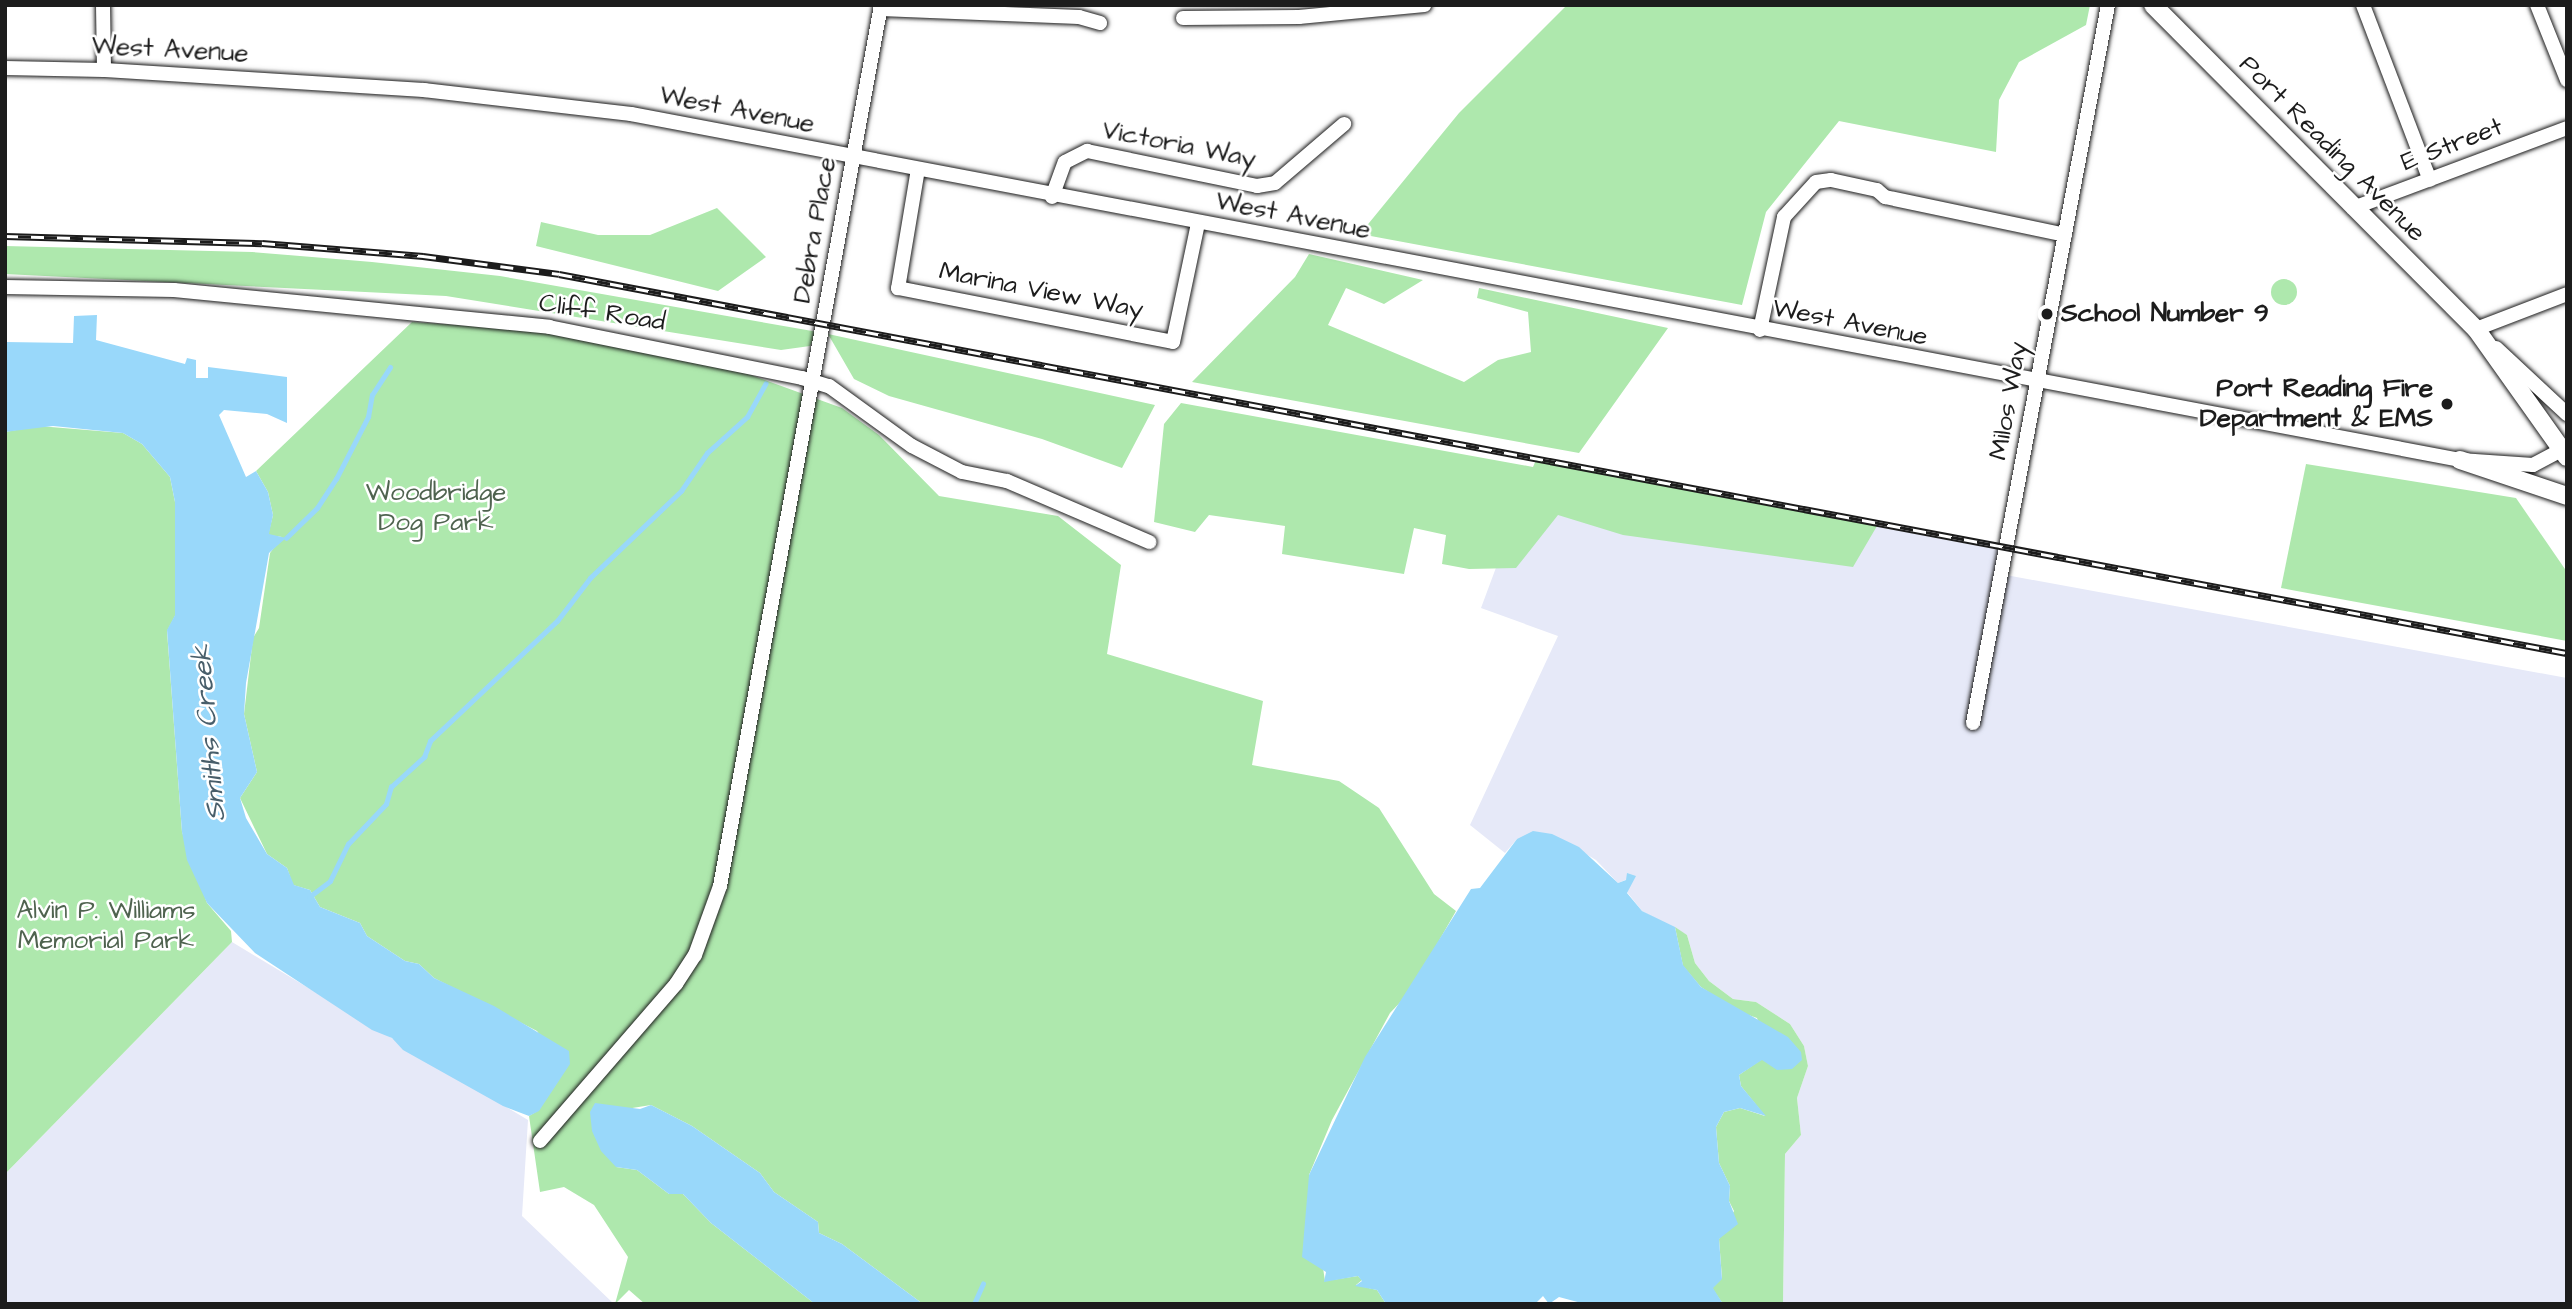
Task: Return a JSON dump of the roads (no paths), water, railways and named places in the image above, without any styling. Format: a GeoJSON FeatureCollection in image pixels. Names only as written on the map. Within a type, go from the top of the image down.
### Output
{"type":"FeatureCollection","features":[{"type":"Feature","properties":{"kind":"main road","name":"Port Reading Avenue"},"geometry":{"type":"LineString","coordinates":[[2152,5],[2476,329],[2564,453]]}},
{"type":"Feature","properties":{"kind":"main road"},"geometry":{"type":"LineString","coordinates":[[2460,460],[2567,496]]}},
{"type":"Feature","properties":{"kind":"street"},"geometry":{"type":"LineString","coordinates":[[103,5],[104,70]]}},
{"type":"Feature","properties":{"kind":"street"},"geometry":{"type":"LineString","coordinates":[[1184,18],[1299,17],[1424,5]]}},
{"type":"Feature","properties":{"kind":"street","name":"Milos Way"},"geometry":{"type":"LineString","coordinates":[[1973,723],[2108,5]]}},
{"type":"Feature","properties":{"kind":"street"},"geometry":{"type":"LineString","coordinates":[[2363,5],[2430,180]]}},
{"type":"Feature","properties":{"kind":"street"},"geometry":{"type":"LineString","coordinates":[[2537,5],[2567,80]]}},
{"type":"Feature","properties":{"kind":"street"},"geometry":{"type":"LineString","coordinates":[[881,7],[1079,17],[1100,23]]}},
{"type":"Feature","properties":{"kind":"street","name":"Debra Place"},"geometry":{"type":"LineString","coordinates":[[540,1141],[676,984],[695,956],[720,886],[881,7]]}},
{"type":"Feature","properties":{"kind":"street","name":"West Avenue"},"geometry":{"type":"LineString","coordinates":[[5,68],[104,70],[424,90],[617,113],[2037,383],[2460,460],[2533,466],[2564,453]]}},
{"type":"Feature","properties":{"kind":"street","name":"Victoria Way"},"geometry":{"type":"LineString","coordinates":[[1052,197],[1065,162],[1087,151],[1257,186],[1275,183],[1344,124]]}},
{"type":"Feature","properties":{"kind":"street","name":"E Street"},"geometry":{"type":"LineString","coordinates":[[2353,208],[2567,128]]}},
{"type":"Feature","properties":{"kind":"street","name":"Marina View Way"},"geometry":{"type":"LineString","coordinates":[[918,169],[898,288],[1173,342],[1198,223]]}},
{"type":"Feature","properties":{"kind":"street"},"geometry":{"type":"LineString","coordinates":[[1760,330],[1784,217],[1816,182],[1831,180],[1877,190],[1885,197],[2065,236]]}},
{"type":"Feature","properties":{"kind":"street","name":"Cliff Road"},"geometry":{"type":"LineString","coordinates":[[5,287],[174,290],[549,327],[814,381],[853,400],[912,446],[962,472],[1007,481],[1149,542]]}},
{"type":"Feature","properties":{"kind":"street"},"geometry":{"type":"LineString","coordinates":[[2476,329],[2567,294]]}},
{"type":"Feature","properties":{"kind":"street","name":"Port Reading Avenue"},"geometry":{"type":"LineString","coordinates":[[2476,329],[2567,414]]}},
{"type":"Feature","properties":{"kind":"water","name":"Smiths Creek"},"geometry":{"type":"Polygon","coordinates":[[[97,315],[96,340],[185,364],[187,358],[196,360],[196,378],[208,378],[208,367],[287,377],[287,423],[267,414],[224,410],[219,415],[246,477],[256,471],[268,492],[273,515],[269,534],[286,538],[269,553],[246,683],[244,714],[257,772],[240,798],[246,818],[267,854],[287,868],[294,885],[310,890],[320,907],[360,923],[367,936],[405,961],[419,964],[434,978],[494,1006],[569,1051],[570,1064],[539,1111],[529,1116],[503,1106],[403,1050],[392,1038],[372,1030],[255,953],[207,903],[187,860],[182,832],[167,630],[175,615],[175,502],[170,477],[142,444],[123,433],[53,426],[5,432],[5,342],[73,343],[74,316],[97,315]]]}},
{"type":"Feature","properties":{"kind":"water"},"geometry":{"type":"Polygon","coordinates":[[[1533,831],[1552,834],[1579,847],[1618,883],[1626,880],[1627,873],[1636,876],[1627,893],[1642,911],[1675,927],[1683,965],[1701,987],[1788,1037],[1801,1052],[1802,1060],[1792,1069],[1777,1070],[1762,1060],[1739,1075],[1741,1086],[1766,1116],[1740,1108],[1724,1112],[1716,1127],[1719,1163],[1730,1186],[1729,1201],[1738,1224],[1719,1239],[1722,1279],[1713,1288],[1723,1304],[1585,1304],[1559,1297],[1549,1304],[1543,1296],[1535,1304],[1386,1304],[1377,1290],[1355,1286],[1362,1281],[1358,1276],[1324,1282],[1326,1272],[1302,1257],[1309,1175],[1365,1057],[1471,889],[1480,888],[1517,839],[1533,831]]]}},
{"type":"Feature","properties":{"kind":"water"},"geometry":{"type":"Polygon","coordinates":[[[595,1103],[640,1109],[651,1105],[692,1126],[760,1173],[774,1192],[818,1222],[819,1233],[842,1244],[923,1304],[815,1304],[711,1223],[683,1194],[669,1194],[637,1170],[616,1167],[601,1151],[592,1131],[590,1112],[595,1103]]]}},
{"type":"Feature","properties":{"kind":"waterway"},"geometry":{"type":"LineString","coordinates":[[286,538],[317,508],[336,479],[368,417],[372,395],[390,367]]}},
{"type":"Feature","properties":{"kind":"waterway"},"geometry":{"type":"LineString","coordinates":[[309,897],[330,881],[348,844],[386,804],[391,787],[424,757],[430,741],[557,621],[590,578],[681,491],[707,453],[747,417],[765,384]]}},
{"type":"Feature","properties":{"kind":"waterway"},"geometry":{"type":"LineString","coordinates":[[974,1304],[983,1284]]}},
{"type":"Feature","properties":{"kind":"railway"},"geometry":{"type":"LineString","coordinates":[[5,236],[262,243],[423,256],[559,274],[2567,653]]}},
{"type":"Feature","properties":{"kind":"place","name":"School Number 9"},"geometry":{"type":"Point","coordinates":[2047,314]}},
{"type":"Feature","properties":{"kind":"place","name":"Port Reading Fire Department & EMS"},"geometry":{"type":"Point","coordinates":[2447,404]}},
{"type":"Feature","properties":{"kind":"park label","name":"Woodbridge Dog Park"},"geometry":{"type":"Point","coordinates":[436,508]}},
{"type":"Feature","properties":{"kind":"park label","name":"Alvin P. Williams Memorial Park"},"geometry":{"type":"Point","coordinates":[106,926]}}]}
